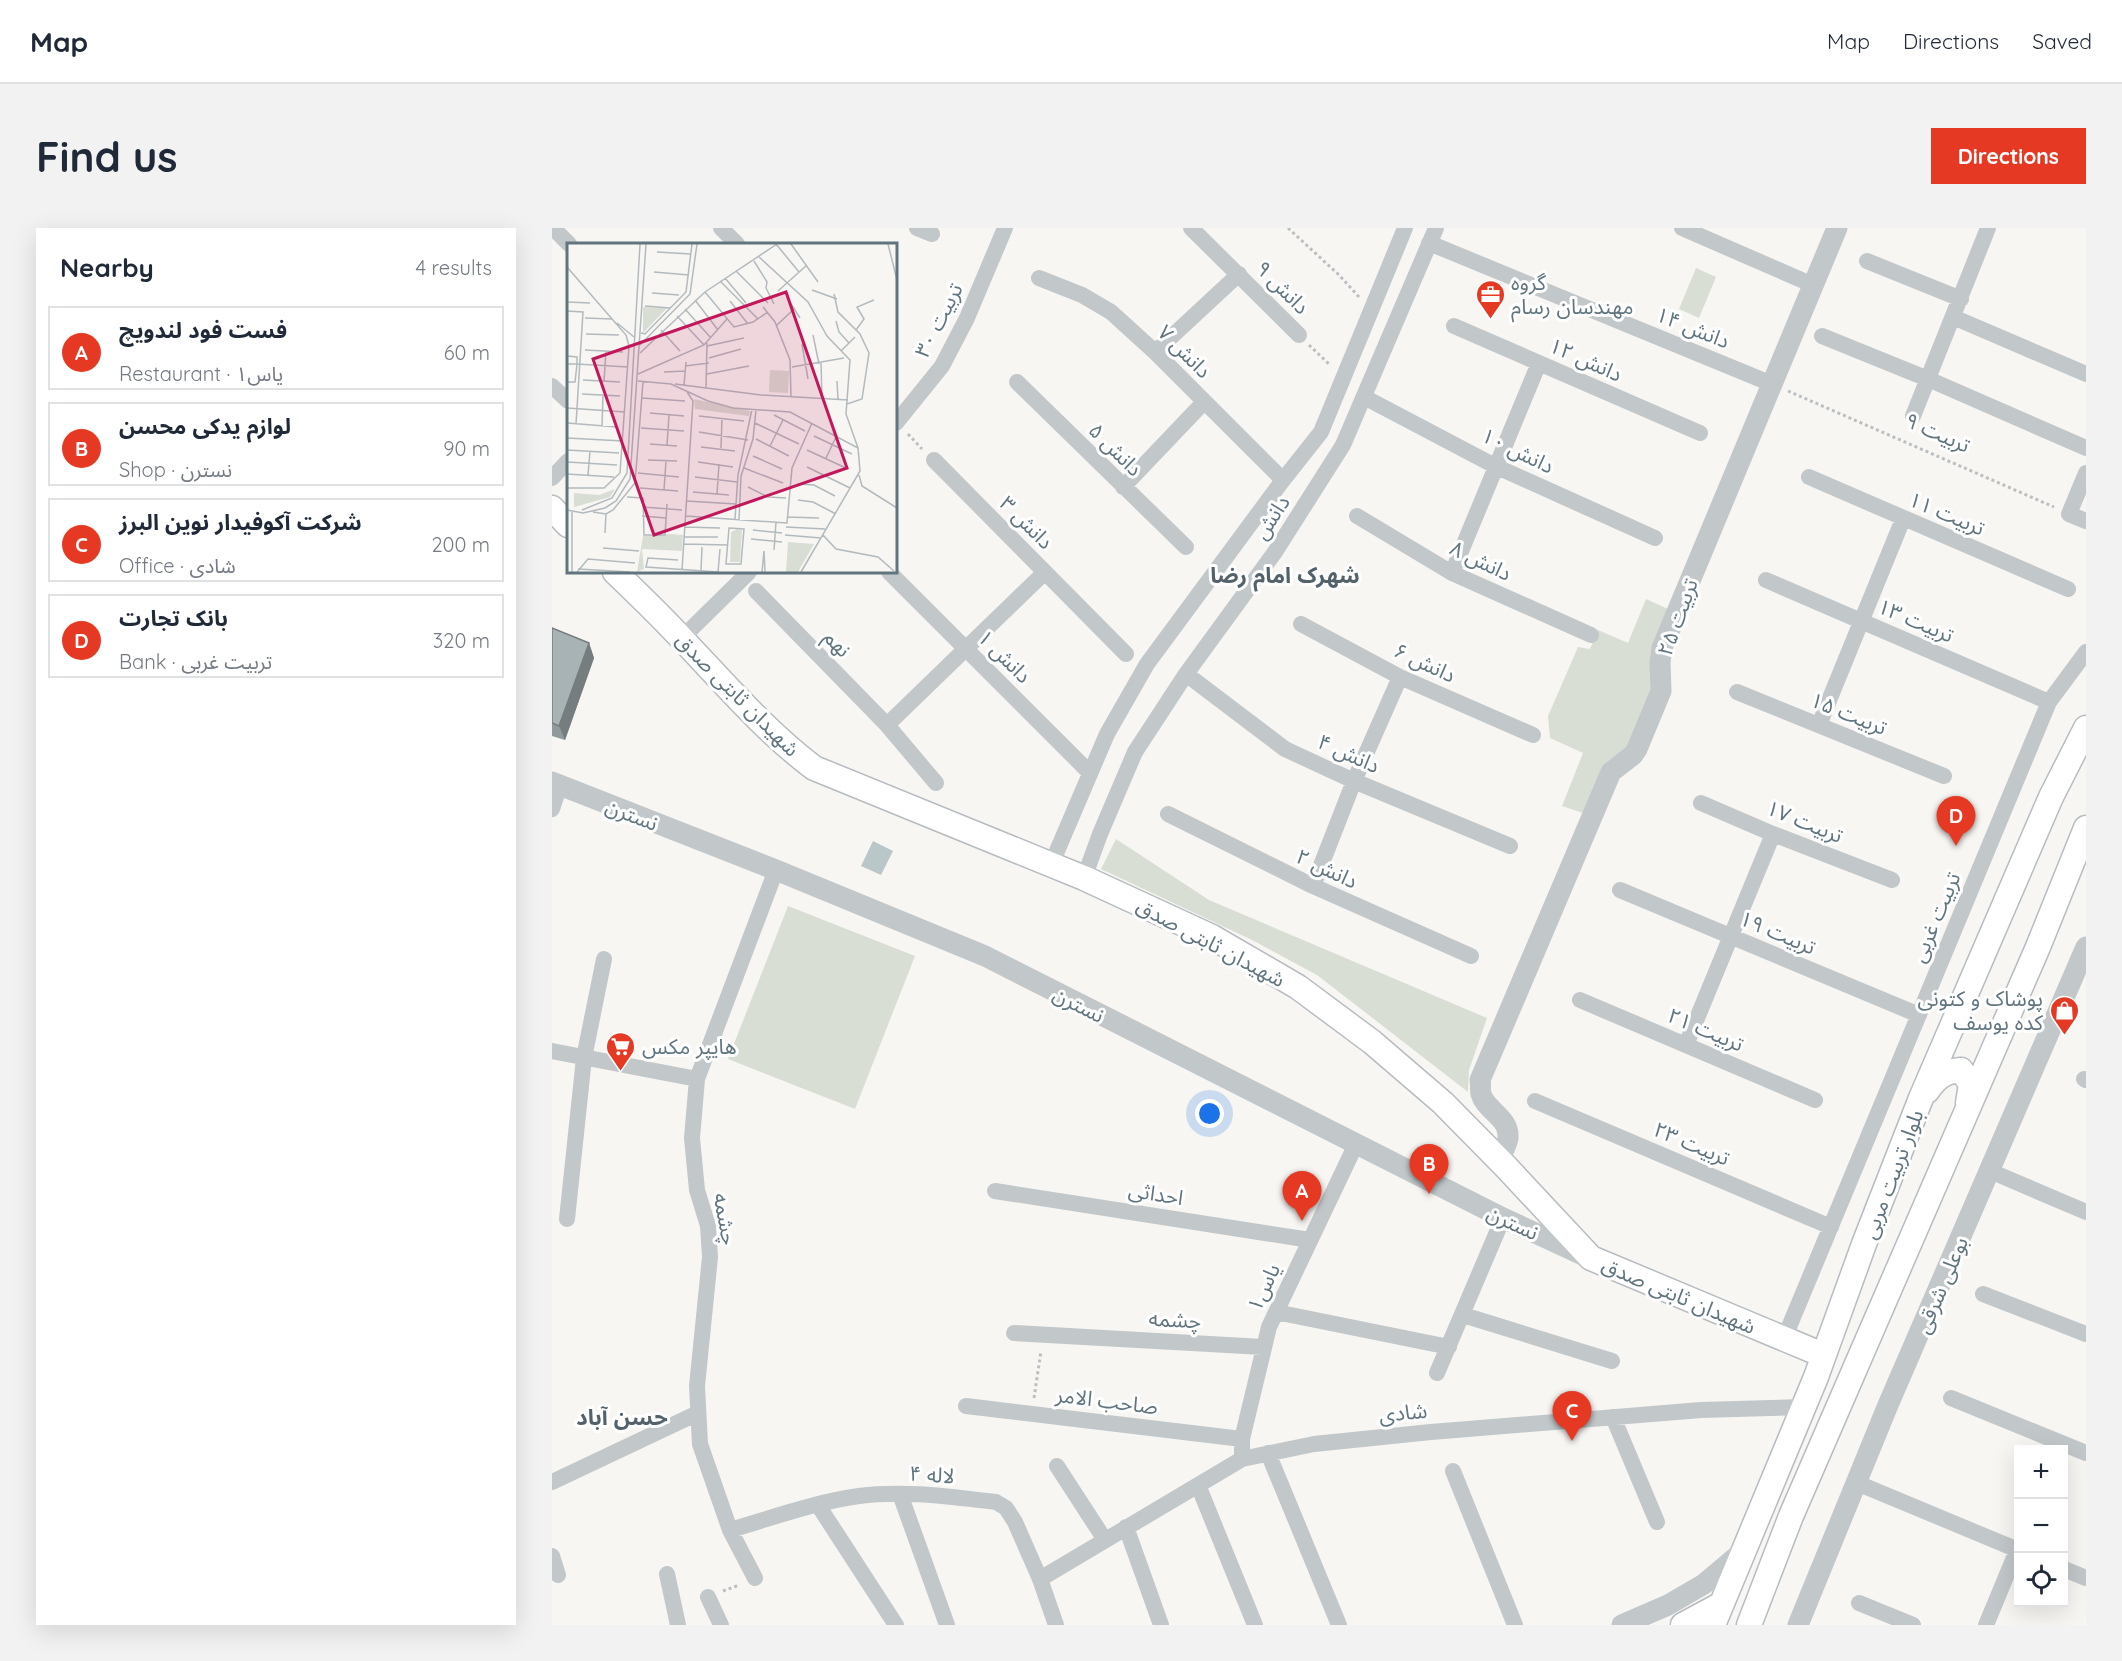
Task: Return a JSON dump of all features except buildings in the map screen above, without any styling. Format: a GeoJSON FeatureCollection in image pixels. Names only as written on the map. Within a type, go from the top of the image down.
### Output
{"type":"FeatureCollection","features":[{"type":"Feature","properties":{"kind":"main road"},"geometry":{"type":"LineString","coordinates":[[552,508],[567,524]]}},
{"type":"Feature","properties":{"kind":"main road","name":"شهیدان ثابتی صدق"},"geometry":{"type":"LineString","coordinates":[[616,573],[682,638],[744,705],[788,748],[814,768],[1084,878],[1212,937],[1298,987],[1381,1050],[1443,1103],[1591,1258],[1823,1355]]}},
{"type":"Feature","properties":{"kind":"main road","name":"بلوار تربیت مربی"},"geometry":{"type":"LineString","coordinates":[[1716,1615],[1804,1407],[1921,1098],[2051,797],[2086,728]]}},
{"type":"Feature","properties":{"kind":"main road","name":"بلوار تربیت مربی"},"geometry":{"type":"LineString","coordinates":[[1749,1625],[1791,1516],[2038,947],[2086,828]]}},
{"type":"Feature","properties":{"kind":"main road"},"geometry":{"type":"LineString","coordinates":[[1921,1098],[1941,1075],[1947,1071],[1961,1070],[1971,1084],[1965,1117]]}},
{"type":"Feature","properties":{"kind":"main road"},"geometry":{"type":"LineString","coordinates":[[1683,1625],[1716,1615]]}},
{"type":"Feature","properties":{"kind":"street"},"geometry":{"type":"LineString","coordinates":[[553,228],[568,243]]}},
{"type":"Feature","properties":{"kind":"street"},"geometry":{"type":"LineString","coordinates":[[721,228],[736,243]]}},
{"type":"Feature","properties":{"kind":"street","name":"تربیت ۳۰"},"geometry":{"type":"LineString","coordinates":[[897,422],[942,366],[967,318],[1005,228]]}},
{"type":"Feature","properties":{"kind":"street","name":"دانش ۹"},"geometry":{"type":"LineString","coordinates":[[1191,228],[1299,335]]}},
{"type":"Feature","properties":{"kind":"street","name":"دانش"},"geometry":{"type":"LineString","coordinates":[[1051,865],[1107,734],[1147,664],[1321,432],[1405,228]]}},
{"type":"Feature","properties":{"kind":"street"},"geometry":{"type":"LineString","coordinates":[[1682,228],[1813,285]]}},
{"type":"Feature","properties":{"kind":"street","name":"تربیت ۲۵"},"geometry":{"type":"LineString","coordinates":[[1499,1160],[1508,1138],[1507,1130],[1504,1121],[1482,1095],[1480,1080],[1611,772],[1637,749],[1661,691],[1662,648],[1837,228]]}},
{"type":"Feature","properties":{"kind":"street"},"geometry":{"type":"LineString","coordinates":[[1913,416],[1988,228]]}},
{"type":"Feature","properties":{"kind":"street","name":"دانش"},"geometry":{"type":"LineString","coordinates":[[1084,878],[1135,752],[1186,674],[1275,552],[1343,445],[1432,235]]}},
{"type":"Feature","properties":{"kind":"street","name":"دانش ۱۴"},"geometry":{"type":"LineString","coordinates":[[1432,235],[1772,384]]}},
{"type":"Feature","properties":{"kind":"street"},"geometry":{"type":"LineString","coordinates":[[1868,261],[1961,299]]}},
{"type":"Feature","properties":{"kind":"street"},"geometry":{"type":"LineString","coordinates":[[1155,352],[1239,274]]}},
{"type":"Feature","properties":{"kind":"street","name":"دانش ۷"},"geometry":{"type":"LineString","coordinates":[[1039,278],[1082,295],[1111,312],[1155,352],[1283,480]]}},
{"type":"Feature","properties":{"kind":"street"},"geometry":{"type":"LineString","coordinates":[[1953,317],[2086,374]]}},
{"type":"Feature","properties":{"kind":"street","name":"دانش ۱۲"},"geometry":{"type":"LineString","coordinates":[[1454,326],[1700,433]]}},
{"type":"Feature","properties":{"kind":"street"},"geometry":{"type":"LineString","coordinates":[[1822,336],[1928,379],[2086,448]]}},
{"type":"Feature","properties":{"kind":"street"},"geometry":{"type":"LineString","coordinates":[[1452,573],[1539,363]]}},
{"type":"Feature","properties":{"kind":"street","name":"دانش ۵"},"geometry":{"type":"LineString","coordinates":[[1017,382],[1186,547]]}},
{"type":"Feature","properties":{"kind":"street"},"geometry":{"type":"LineString","coordinates":[[552,386],[567,400]]}},
{"type":"Feature","properties":{"kind":"street","name":"دانش ۱۰"},"geometry":{"type":"LineString","coordinates":[[1364,397],[1495,466],[1655,538]]}},
{"type":"Feature","properties":{"kind":"street"},"geometry":{"type":"LineString","coordinates":[[1123,487],[1204,402]]}},
{"type":"Feature","properties":{"kind":"street"},"geometry":{"type":"LineString","coordinates":[[1321,432],[1343,445]]}},
{"type":"Feature","properties":{"kind":"street","name":"دانش ۳"},"geometry":{"type":"LineString","coordinates":[[934,460],[1126,654]]}},
{"type":"Feature","properties":{"kind":"street"},"geometry":{"type":"LineString","coordinates":[[552,478],[567,462]]}},
{"type":"Feature","properties":{"kind":"street"},"geometry":{"type":"LineString","coordinates":[[2086,473],[2069,513],[2086,521]]}},
{"type":"Feature","properties":{"kind":"street","name":"تربیت ۱۱"},"geometry":{"type":"LineString","coordinates":[[1809,477],[2068,589]]}},
{"type":"Feature","properties":{"kind":"street","name":"دانش ۸"},"geometry":{"type":"LineString","coordinates":[[1357,516],[1452,573],[1591,635]]}},
{"type":"Feature","properties":{"kind":"street"},"geometry":{"type":"LineString","coordinates":[[1819,725],[1903,519]]}},
{"type":"Feature","properties":{"kind":"street"},"geometry":{"type":"LineString","coordinates":[[887,726],[1045,572]]}},
{"type":"Feature","properties":{"kind":"street"},"geometry":{"type":"LineString","coordinates":[[682,638],[748,573]]}},
{"type":"Feature","properties":{"kind":"street","name":"دانش ۱"},"geometry":{"type":"LineString","coordinates":[[890,573],[1090,773]]}},
{"type":"Feature","properties":{"kind":"street","name":"تربیت ۱۳"},"geometry":{"type":"LineString","coordinates":[[1766,580],[2049,702]]}},
{"type":"Feature","properties":{"kind":"street","name":"نهم"},"geometry":{"type":"LineString","coordinates":[[756,591],[887,726],[936,783]]}},
{"type":"Feature","properties":{"kind":"street","name":"دانش ۶"},"geometry":{"type":"LineString","coordinates":[[1301,624],[1400,677],[1533,735]]}},
{"type":"Feature","properties":{"kind":"street","name":"تربیت غربی"},"geometry":{"type":"LineString","coordinates":[[1784,1339],[2049,702],[2086,652]]}},
{"type":"Feature","properties":{"kind":"street","name":"دانش ۴"},"geometry":{"type":"LineString","coordinates":[[1186,674],[1285,749],[1354,782],[1510,846]]}},
{"type":"Feature","properties":{"kind":"street"},"geometry":{"type":"LineString","coordinates":[[1312,886],[1400,677]]}},
{"type":"Feature","properties":{"kind":"street","name":"تربیت ۱۵"},"geometry":{"type":"LineString","coordinates":[[1737,692],[1944,776]]}},
{"type":"Feature","properties":{"kind":"street"},"geometry":{"type":"LineString","coordinates":[[552,809],[556,784]]}},
{"type":"Feature","properties":{"kind":"street","name":"نسترن"},"geometry":{"type":"LineString","coordinates":[[556,784],[776,870],[985,956],[1503,1218],[1591,1258]]}},
{"type":"Feature","properties":{"kind":"street","name":"تربیت ۱۷"},"geometry":{"type":"LineString","coordinates":[[1701,802],[1773,834],[1892,880]]}},
{"type":"Feature","properties":{"kind":"street","name":"دانش ۲"},"geometry":{"type":"LineString","coordinates":[[1168,814],[1312,886],[1471,956]]}},
{"type":"Feature","properties":{"kind":"street"},"geometry":{"type":"LineString","coordinates":[[1686,1045],[1773,834]]}},
{"type":"Feature","properties":{"kind":"street","name":"چشمه"},"geometry":{"type":"LineString","coordinates":[[755,1578],[730,1530],[700,1444],[697,1386],[710,1257],[708,1226],[697,1190],[692,1138],[697,1080],[776,870]]}},
{"type":"Feature","properties":{"kind":"street","name":"تربیت ۱۹"},"geometry":{"type":"LineString","coordinates":[[1620,890],[1919,1015]]}},
{"type":"Feature","properties":{"kind":"street","name":"بوعلی شرقی"},"geometry":{"type":"LineString","coordinates":[[1798,1625],[1990,1171],[2081,970],[2086,947]]}},
{"type":"Feature","properties":{"kind":"street"},"geometry":{"type":"LineString","coordinates":[[567,1219],[584,1058],[604,959]]}},
{"type":"Feature","properties":{"kind":"street","name":"تربیت ۲۱"},"geometry":{"type":"LineString","coordinates":[[1580,1000],[1815,1100]]}},
{"type":"Feature","properties":{"kind":"street"},"geometry":{"type":"LineString","coordinates":[[552,1051],[697,1080]]}},
{"type":"Feature","properties":{"kind":"street","name":"تربیت ۲۳"},"geometry":{"type":"LineString","coordinates":[[1535,1101],[1831,1227]]}},
{"type":"Feature","properties":{"kind":"street","name":"یاس۱"},"geometry":{"type":"LineString","coordinates":[[1242,1459],[1242,1439],[1263,1347],[1276,1312],[1356,1144]]}},
{"type":"Feature","properties":{"kind":"street"},"geometry":{"type":"LineString","coordinates":[[1990,1171],[2086,1212]]}},
{"type":"Feature","properties":{"kind":"street","name":"احداثی"},"geometry":{"type":"LineString","coordinates":[[995,1191],[1310,1240]]}},
{"type":"Feature","properties":{"kind":"street"},"geometry":{"type":"LineString","coordinates":[[1437,1373],[1503,1218]]}},
{"type":"Feature","properties":{"kind":"street"},"geometry":{"type":"LineString","coordinates":[[1983,1294],[2086,1334]]}},
{"type":"Feature","properties":{"kind":"street"},"geometry":{"type":"LineString","coordinates":[[1276,1312],[1449,1347]]}},
{"type":"Feature","properties":{"kind":"street"},"geometry":{"type":"LineString","coordinates":[[1463,1315],[1612,1361]]}},
{"type":"Feature","properties":{"kind":"street","name":"چشمه"},"geometry":{"type":"LineString","coordinates":[[1014,1332],[1263,1347]]}},
{"type":"Feature","properties":{"kind":"street"},"geometry":{"type":"LineString","coordinates":[[1951,1398],[2059,1445]]}},
{"type":"Feature","properties":{"kind":"street","name":"صاحب الامر"},"geometry":{"type":"LineString","coordinates":[[966,1406],[1242,1439]]}},
{"type":"Feature","properties":{"kind":"street","name":"شادی"},"geometry":{"type":"LineString","coordinates":[[1040,1579],[1242,1459],[1268,1453],[1314,1444],[1431,1432],[1701,1410],[1804,1407]]}},
{"type":"Feature","properties":{"kind":"street"},"geometry":{"type":"LineString","coordinates":[[552,1482],[698,1413]]}},
{"type":"Feature","properties":{"kind":"street"},"geometry":{"type":"LineString","coordinates":[[1613,1417],[1657,1522]]}},
{"type":"Feature","properties":{"kind":"street"},"geometry":{"type":"LineString","coordinates":[[2068,1448],[2086,1453]]}},
{"type":"Feature","properties":{"kind":"street"},"geometry":{"type":"LineString","coordinates":[[1268,1453],[1339,1625]]}},
{"type":"Feature","properties":{"kind":"street"},"geometry":{"type":"LineString","coordinates":[[1057,1466],[1105,1540]]}},
{"type":"Feature","properties":{"kind":"street"},"geometry":{"type":"LineString","coordinates":[[1453,1471],[1515,1625]]}},
{"type":"Feature","properties":{"kind":"street"},"geometry":{"type":"LineString","coordinates":[[1857,1483],[2014,1547]]}},
{"type":"Feature","properties":{"kind":"street"},"geometry":{"type":"LineString","coordinates":[[1198,1485],[1255,1625]]}},
{"type":"Feature","properties":{"kind":"street"},"geometry":{"type":"LineString","coordinates":[[900,1494],[947,1625]]}},
{"type":"Feature","properties":{"kind":"street","name":"لاله ۴"},"geometry":{"type":"LineString","coordinates":[[730,1530],[818,1505],[861,1496],[900,1494],[996,1502],[1006,1508],[1015,1522],[1040,1579],[1056,1625]]}},
{"type":"Feature","properties":{"kind":"street"},"geometry":{"type":"LineString","coordinates":[[818,1505],[896,1625]]}},
{"type":"Feature","properties":{"kind":"street"},"geometry":{"type":"LineString","coordinates":[[1126,1527],[1161,1625]]}},
{"type":"Feature","properties":{"kind":"street"},"geometry":{"type":"LineString","coordinates":[[1622,1625],[1668,1605],[1704,1584],[1742,1552]]}},
{"type":"Feature","properties":{"kind":"street"},"geometry":{"type":"LineString","coordinates":[[1986,1625],[2016,1553]]}},
{"type":"Feature","properties":{"kind":"street"},"geometry":{"type":"LineString","coordinates":[[552,1556],[558,1575]]}},
{"type":"Feature","properties":{"kind":"street"},"geometry":{"type":"LineString","coordinates":[[2068,1571],[2086,1578]]}},
{"type":"Feature","properties":{"kind":"street"},"geometry":{"type":"LineString","coordinates":[[666,1574],[678,1625]]}},
{"type":"Feature","properties":{"kind":"street"},"geometry":{"type":"LineString","coordinates":[[708,1597],[721,1625]]}},
{"type":"Feature","properties":{"kind":"street"},"geometry":{"type":"LineString","coordinates":[[1859,1603],[1913,1625]]}},
{"type":"Feature","properties":{"kind":"path"},"geometry":{"type":"LineString","coordinates":[[1288,228],[1339,275],[1371,310]]}},
{"type":"Feature","properties":{"kind":"path","name":"دانش ۹"},"geometry":{"type":"LineString","coordinates":[[1299,335],[1343,378]]}},
{"type":"Feature","properties":{"kind":"path","name":"تربیت ۹"},"geometry":{"type":"LineString","coordinates":[[1772,384],[2069,513]]}},
{"type":"Feature","properties":{"kind":"path"},"geometry":{"type":"LineString","coordinates":[[897,424],[934,460]]}},
{"type":"Feature","properties":{"kind":"path"},"geometry":{"type":"LineString","coordinates":[[1031,1414],[1043,1334]]}},
{"type":"Feature","properties":{"kind":"path"},"geometry":{"type":"LineString","coordinates":[[708,1597],[755,1578]]}},
{"type":"Feature","properties":{"kind":"shaded area"},"geometry":{"type":"Polygon","coordinates":[[[1696,268],[1716,277],[1699,318],[1679,309],[1696,268]]]}},
{"type":"Feature","properties":{"kind":"shaded area"},"geometry":{"type":"Polygon","coordinates":[[[1646,599],[1668,609],[1650,656],[1655,680],[1629,749],[1609,760],[1583,813],[1562,806],[1583,753],[1550,738],[1548,716],[1578,647],[1590,649],[1598,630],[1628,643],[1646,599]]]}},
{"type":"Feature","properties":{"kind":"shaded area"},"geometry":{"type":"Polygon","coordinates":[[[1116,839],[1209,900],[1487,1018],[1469,1070],[1468,1092],[1317,975],[1252,940],[1101,869],[1116,839]]]}},
{"type":"Feature","properties":{"kind":"shaded area"},"geometry":{"type":"Polygon","coordinates":[[[873,841],[893,851],[881,875],[861,866],[873,841]]]}},
{"type":"Feature","properties":{"kind":"shaded area"},"geometry":{"type":"Polygon","coordinates":[[[788,906],[915,956],[855,1109],[728,1059],[788,906]]]}},
{"type":"Feature","properties":{"kind":"place","name":"گروه مهندسان رسام"},"geometry":{"type":"Point","coordinates":[1490,320]}},
{"type":"Feature","properties":{"kind":"place","name":"بانک تجارت"},"geometry":{"type":"Point","coordinates":[1956,846]}},
{"type":"Feature","properties":{"kind":"place","name":"پوشاک و کتونی کده یوسف"},"geometry":{"type":"Point","coordinates":[2064,1036]}},
{"type":"Feature","properties":{"kind":"place","name":"هایپر مکس"},"geometry":{"type":"Point","coordinates":[621,1072]}},
{"type":"Feature","properties":{"kind":"place","name":"لوازم یدکی محسن"},"geometry":{"type":"Point","coordinates":[1429,1194]}},
{"type":"Feature","properties":{"kind":"place","name":"فست فود لندویچ"},"geometry":{"type":"Point","coordinates":[1302,1221]}},
{"type":"Feature","properties":{"kind":"place","name":"شرکت آکوفیدار نوین البرز"},"geometry":{"type":"Point","coordinates":[1572,1441]}},
{"type":"Feature","properties":{"kind":"district","name":"شهرک امام رضا"},"geometry":{"type":"Point","coordinates":[1285,575]}},
{"type":"Feature","properties":{"kind":"district","name":"حسن آباد"},"geometry":{"type":"Point","coordinates":[622,1417]}}]}
